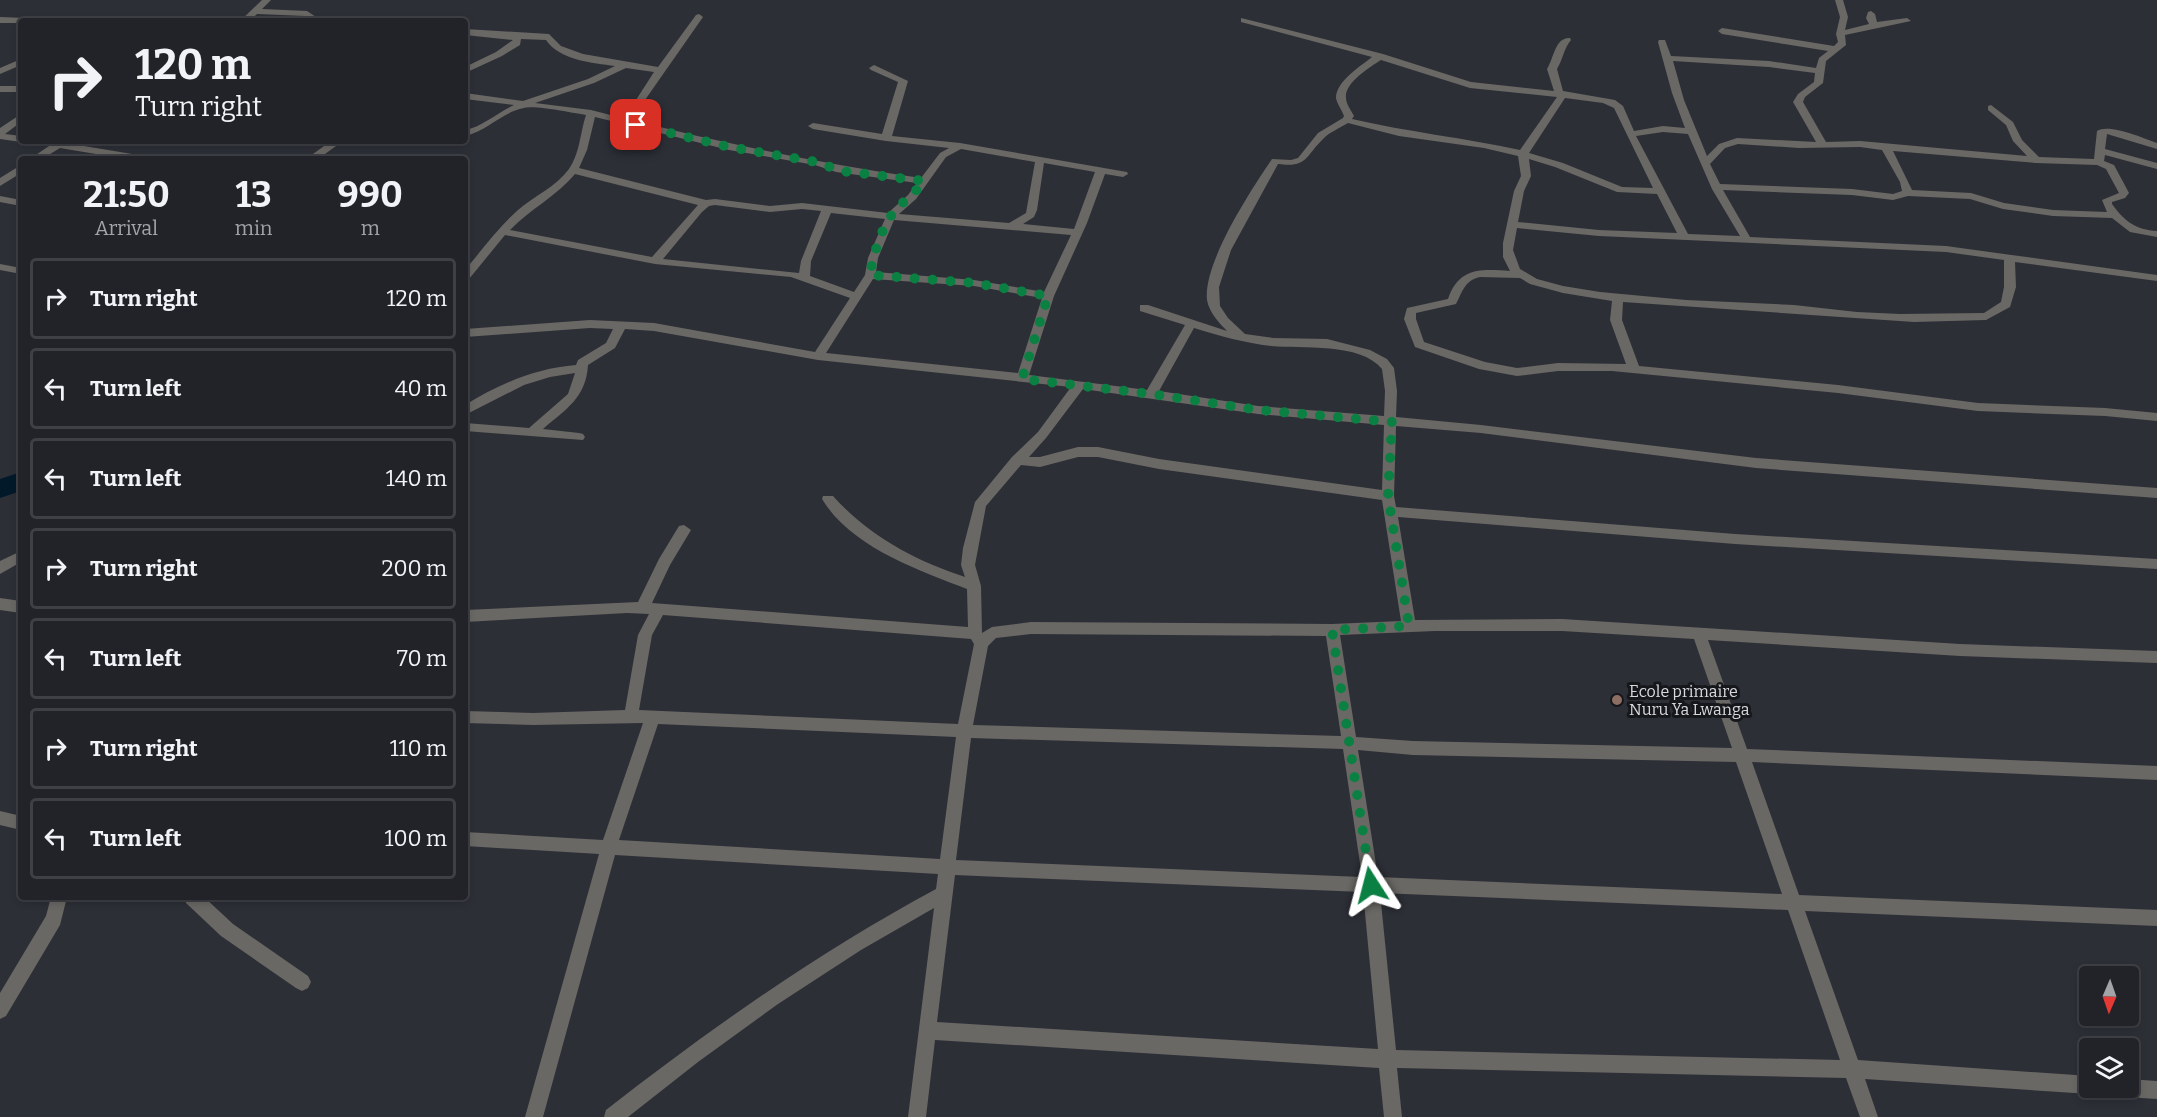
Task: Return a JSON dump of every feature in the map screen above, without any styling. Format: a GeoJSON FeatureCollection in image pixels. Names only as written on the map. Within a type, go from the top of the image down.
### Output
{"type":"FeatureCollection","features":[{"type":"Feature","properties":{"kind":"street"},"geometry":{"type":"LineString","coordinates":[[247,18],[267,0]]}},
{"type":"Feature","properties":{"kind":"street"},"geometry":{"type":"LineString","coordinates":[[1822,144],[1798,102],[1801,96],[1818,83],[1822,60],[1843,43],[1840,34],[1844,17],[1839,0]]}},
{"type":"Feature","properties":{"kind":"street"},"geometry":{"type":"LineString","coordinates":[[255,11],[308,14],[314,18]]}},
{"type":"Feature","properties":{"kind":"street"},"geometry":{"type":"LineString","coordinates":[[1871,14],[1870,18],[1874,25]]}},
{"type":"Feature","properties":{"kind":"street"},"geometry":{"type":"LineString","coordinates":[[624,121],[631,116],[699,17]]}},
{"type":"Feature","properties":{"kind":"street"},"geometry":{"type":"LineString","coordinates":[[0,20],[18,21]]}},
{"type":"Feature","properties":{"kind":"street"},"geometry":{"type":"LineString","coordinates":[[1244,20],[1380,56],[1470,85],[1599,98],[1616,104],[1683,235]]}},
{"type":"Feature","properties":{"kind":"street"},"geometry":{"type":"LineString","coordinates":[[1840,34],[1874,25],[1907,21]]}},
{"type":"Feature","properties":{"kind":"street"},"geometry":{"type":"LineString","coordinates":[[1722,31],[1835,49]]}},
{"type":"Feature","properties":{"kind":"street"},"geometry":{"type":"LineString","coordinates":[[468,32],[549,37],[559,49],[625,65],[661,70]]}},
{"type":"Feature","properties":{"kind":"street"},"geometry":{"type":"LineString","coordinates":[[468,69],[517,43],[518,39],[512,36]]}},
{"type":"Feature","properties":{"kind":"street"},"geometry":{"type":"LineString","coordinates":[[1563,95],[1559,93],[1552,69],[1559,58],[1562,44],[1567,40]]}},
{"type":"Feature","properties":{"kind":"street"},"geometry":{"type":"LineString","coordinates":[[1662,42],[1677,94],[1706,163],[1717,188],[1746,238]]}},
{"type":"Feature","properties":{"kind":"street"},"geometry":{"type":"LineString","coordinates":[[1347,120],[1349,116],[1341,98],[1343,89],[1360,70],[1380,56]]}},
{"type":"Feature","properties":{"kind":"street"},"geometry":{"type":"LineString","coordinates":[[1668,58],[1769,64],[1820,71]]}},
{"type":"Feature","properties":{"kind":"street"},"geometry":{"type":"LineString","coordinates":[[0,71],[18,63]]}},
{"type":"Feature","properties":{"kind":"street"},"geometry":{"type":"LineString","coordinates":[[468,132],[475,131],[500,115],[527,103],[591,81],[625,65]]}},
{"type":"Feature","properties":{"kind":"street"},"geometry":{"type":"LineString","coordinates":[[874,68],[903,81],[886,138]]}},
{"type":"Feature","properties":{"kind":"street"},"geometry":{"type":"LineString","coordinates":[[0,89],[18,89]]}},
{"type":"Feature","properties":{"kind":"street"},"geometry":{"type":"LineString","coordinates":[[1521,276],[1514,269],[1507,245],[1517,206],[1517,190],[1526,176],[1523,154],[1563,95]]}},
{"type":"Feature","properties":{"kind":"street"},"geometry":{"type":"LineString","coordinates":[[468,96],[591,113],[729,147],[816,162],[841,171],[924,181]]}},
{"type":"Feature","properties":{"kind":"street"},"geometry":{"type":"LineString","coordinates":[[1991,108],[2010,124],[2018,141],[2036,160]]}},
{"type":"Feature","properties":{"kind":"street"},"geometry":{"type":"LineString","coordinates":[[468,273],[522,212],[555,189],[573,170],[584,146],[585,129],[591,113]]}},
{"type":"Feature","properties":{"kind":"street"},"geometry":{"type":"LineString","coordinates":[[0,135],[18,120]]}},
{"type":"Feature","properties":{"kind":"street"},"geometry":{"type":"LineString","coordinates":[[1243,339],[1225,322],[1213,301],[1213,285],[1226,250],[1275,161],[1291,163],[1301,160],[1321,135],[1347,120],[1399,133],[1484,145],[1523,154],[1559,165],[1621,190],[1662,191]]}},
{"type":"Feature","properties":{"kind":"street"},"geometry":{"type":"LineString","coordinates":[[813,126],[886,138],[960,146],[1123,174]]}},
{"type":"Feature","properties":{"kind":"street"},"geometry":{"type":"LineString","coordinates":[[1630,134],[1663,129],[1693,132]]}},
{"type":"Feature","properties":{"kind":"street"},"geometry":{"type":"LineString","coordinates":[[2157,146],[2102,131],[2100,156],[2110,167],[2124,193],[2107,200],[2107,204],[2123,226],[2157,234]]}},
{"type":"Feature","properties":{"kind":"street"},"geometry":{"type":"LineString","coordinates":[[0,135],[18,138]]}},
{"type":"Feature","properties":{"kind":"street"},"geometry":{"type":"LineString","coordinates":[[1706,163],[1722,146],[1728,143],[1860,144],[2036,160],[2100,156],[2157,166]]}},
{"type":"Feature","properties":{"kind":"street"},"geometry":{"type":"LineString","coordinates":[[40,156],[59,144]]}},
{"type":"Feature","properties":{"kind":"street"},"geometry":{"type":"LineString","coordinates":[[66,144],[128,156]]}},
{"type":"Feature","properties":{"kind":"street"},"geometry":{"type":"LineString","coordinates":[[316,156],[334,144]]}},
{"type":"Feature","properties":{"kind":"street"},"geometry":{"type":"LineString","coordinates":[[818,356],[870,275],[873,258],[891,216],[912,197],[943,155],[960,146]]}},
{"type":"Feature","properties":{"kind":"street"},"geometry":{"type":"LineString","coordinates":[[1886,148],[1905,182],[1908,193]]}},
{"type":"Feature","properties":{"kind":"street"},"geometry":{"type":"LineString","coordinates":[[1011,226],[1022,221],[1032,210],[1040,159]]}},
{"type":"Feature","properties":{"kind":"street"},"geometry":{"type":"LineString","coordinates":[[0,183],[18,170]]}},
{"type":"Feature","properties":{"kind":"street"},"geometry":{"type":"LineString","coordinates":[[573,170],[666,196],[706,203],[716,202],[770,209],[802,206],[929,221],[1077,232]]}},
{"type":"Feature","properties":{"kind":"street"},"geometry":{"type":"LineString","coordinates":[[1022,379],[1048,296],[1077,232],[1101,170]]}},
{"type":"Feature","properties":{"kind":"street"},"geometry":{"type":"LineString","coordinates":[[1717,188],[1852,192],[1893,197],[1908,193],[1971,196],[1996,205],[2053,213],[2114,215]]}},
{"type":"Feature","properties":{"kind":"street"},"geometry":{"type":"LineString","coordinates":[[0,199],[18,202]]}},
{"type":"Feature","properties":{"kind":"street"},"geometry":{"type":"LineString","coordinates":[[655,261],[706,203]]}},
{"type":"Feature","properties":{"kind":"street"},"geometry":{"type":"LineString","coordinates":[[804,278],[806,261],[826,210]]}},
{"type":"Feature","properties":{"kind":"street"},"geometry":{"type":"LineString","coordinates":[[1513,225],[1548,230],[1946,249],[2157,278]]}},
{"type":"Feature","properties":{"kind":"street"},"geometry":{"type":"LineString","coordinates":[[503,232],[655,261],[724,269],[781,272],[855,297]]}},
{"type":"Feature","properties":{"kind":"street"},"geometry":{"type":"LineString","coordinates":[[2009,256],[2010,287],[2006,304],[1986,316],[1883,317],[1797,308],[1618,298],[1545,284],[1521,276],[1491,273],[1466,278],[1460,282],[1452,301],[1411,311],[1410,319],[1419,344],[1504,371],[1528,372],[1573,366],[1634,369],[1838,389],[1978,407],[2105,412],[2157,417]]}},
{"type":"Feature","properties":{"kind":"street"},"geometry":{"type":"LineString","coordinates":[[0,267],[18,270]]}},
{"type":"Feature","properties":{"kind":"street"},"geometry":{"type":"LineString","coordinates":[[870,275],[974,283],[1048,296]]}},
{"type":"Feature","properties":{"kind":"street"},"geometry":{"type":"LineString","coordinates":[[1618,298],[1616,320],[1634,369]]}},
{"type":"Feature","properties":{"kind":"street"},"geometry":{"type":"LineString","coordinates":[[1144,308],[1243,339],[1327,343],[1376,356],[1388,368],[1392,422],[1388,496],[1409,626]]}},
{"type":"Feature","properties":{"kind":"street"},"geometry":{"type":"LineString","coordinates":[[468,333],[590,324],[654,327],[818,356],[1080,384],[1258,410],[1481,429],[1756,463],[2157,493]]}},
{"type":"Feature","properties":{"kind":"street"},"geometry":{"type":"LineString","coordinates":[[1151,394],[1191,324]]}},
{"type":"Feature","properties":{"kind":"street"},"geometry":{"type":"LineString","coordinates":[[531,433],[573,396],[581,379],[582,363],[611,345],[621,326]]}},
{"type":"Feature","properties":{"kind":"street"},"geometry":{"type":"LineString","coordinates":[[468,409],[488,397],[542,374],[580,369]]}},
{"type":"Feature","properties":{"kind":"street"},"geometry":{"type":"LineString","coordinates":[[917,1117],[942,895],[978,638],[974,586],[968,565],[970,548],[980,505],[1016,460],[1042,435],[1080,384]]}},
{"type":"Feature","properties":{"kind":"street"},"geometry":{"type":"LineString","coordinates":[[468,427],[579,437]]}},
{"type":"Feature","properties":{"kind":"street"},"geometry":{"type":"LineString","coordinates":[[1016,460],[1040,462],[1077,453],[1098,452],[1159,464],[1388,496]]}},
{"type":"Feature","properties":{"kind":"street"},"geometry":{"type":"LineString","coordinates":[[828,499],[841,515],[896,554],[922,567],[974,586]]}},
{"type":"Feature","properties":{"kind":"street"},"geometry":{"type":"LineString","coordinates":[[1391,512],[1470,516],[1725,538],[1965,550],[2157,564]]}},
{"type":"Feature","properties":{"kind":"street"},"geometry":{"type":"LineString","coordinates":[[642,609],[664,563],[684,530]]}},
{"type":"Feature","properties":{"kind":"street"},"geometry":{"type":"LineString","coordinates":[[0,569],[18,557]]}},
{"type":"Feature","properties":{"kind":"street"},"geometry":{"type":"LineString","coordinates":[[0,604],[18,607]]}},
{"type":"Feature","properties":{"kind":"street"},"geometry":{"type":"LineString","coordinates":[[468,616],[590,608],[642,609],[978,638],[992,633],[1031,628],[1332,630],[1409,626],[1562,625],[1938,649],[2157,657]]}},
{"type":"Feature","properties":{"kind":"street"},"geometry":{"type":"LineString","coordinates":[[631,716],[645,635],[658,610]]}},
{"type":"Feature","properties":{"kind":"street"},"geometry":{"type":"LineString","coordinates":[[1332,630],[1371,885],[1393,1117]]}},
{"type":"Feature","properties":{"kind":"street"},"geometry":{"type":"LineString","coordinates":[[1699,634],[1869,1117]]}},
{"type":"Feature","properties":{"kind":"street"},"geometry":{"type":"LineString","coordinates":[[468,717],[631,716],[964,731],[1349,743],[1413,748],[1741,755],[2157,773]]}},
{"type":"Feature","properties":{"kind":"street"},"geometry":{"type":"LineString","coordinates":[[534,1117],[609,847],[653,717]]}},
{"type":"Feature","properties":{"kind":"street"},"geometry":{"type":"LineString","coordinates":[[0,818],[18,822]]}},
{"type":"Feature","properties":{"kind":"street"},"geometry":{"type":"LineString","coordinates":[[468,839],[946,867],[2157,918]]}},
{"type":"Feature","properties":{"kind":"street"},"geometry":{"type":"LineString","coordinates":[[613,1117],[693,1053],[772,997],[897,919],[942,895]]}},
{"type":"Feature","properties":{"kind":"street"},"geometry":{"type":"LineString","coordinates":[[0,1010],[6,989],[54,919],[58,900]]}},
{"type":"Feature","properties":{"kind":"street"},"geometry":{"type":"LineString","coordinates":[[195,900],[227,930],[302,982]]}},
{"type":"Feature","properties":{"kind":"street"},"geometry":{"type":"LineString","coordinates":[[927,1030],[1387,1059],[1853,1069],[2079,1084]]}},
{"type":"Feature","properties":{"kind":"street"},"geometry":{"type":"LineString","coordinates":[[2139,1089],[2157,1090]]}},
{"type":"Feature","properties":{"kind":"waterway"},"geometry":{"type":"LineString","coordinates":[[0,489],[18,482]]}},
{"type":"Feature","properties":{"kind":"place","name":"Ecole primaire Nuru Ya Lwanga"},"geometry":{"type":"Point","coordinates":[1617,700]}},
{"type":"Feature","properties":{"kind":"route"},"geometry":{"type":"LineString","coordinates":[[636,125],[729,147],[816,162],[841,171],[924,181],[912,197],[891,216],[873,258],[870,275],[974,283],[1048,296],[1022,379],[1080,384],[1258,410],[1392,422],[1388,496],[1409,626],[1332,630],[1371,885]]}}]}
